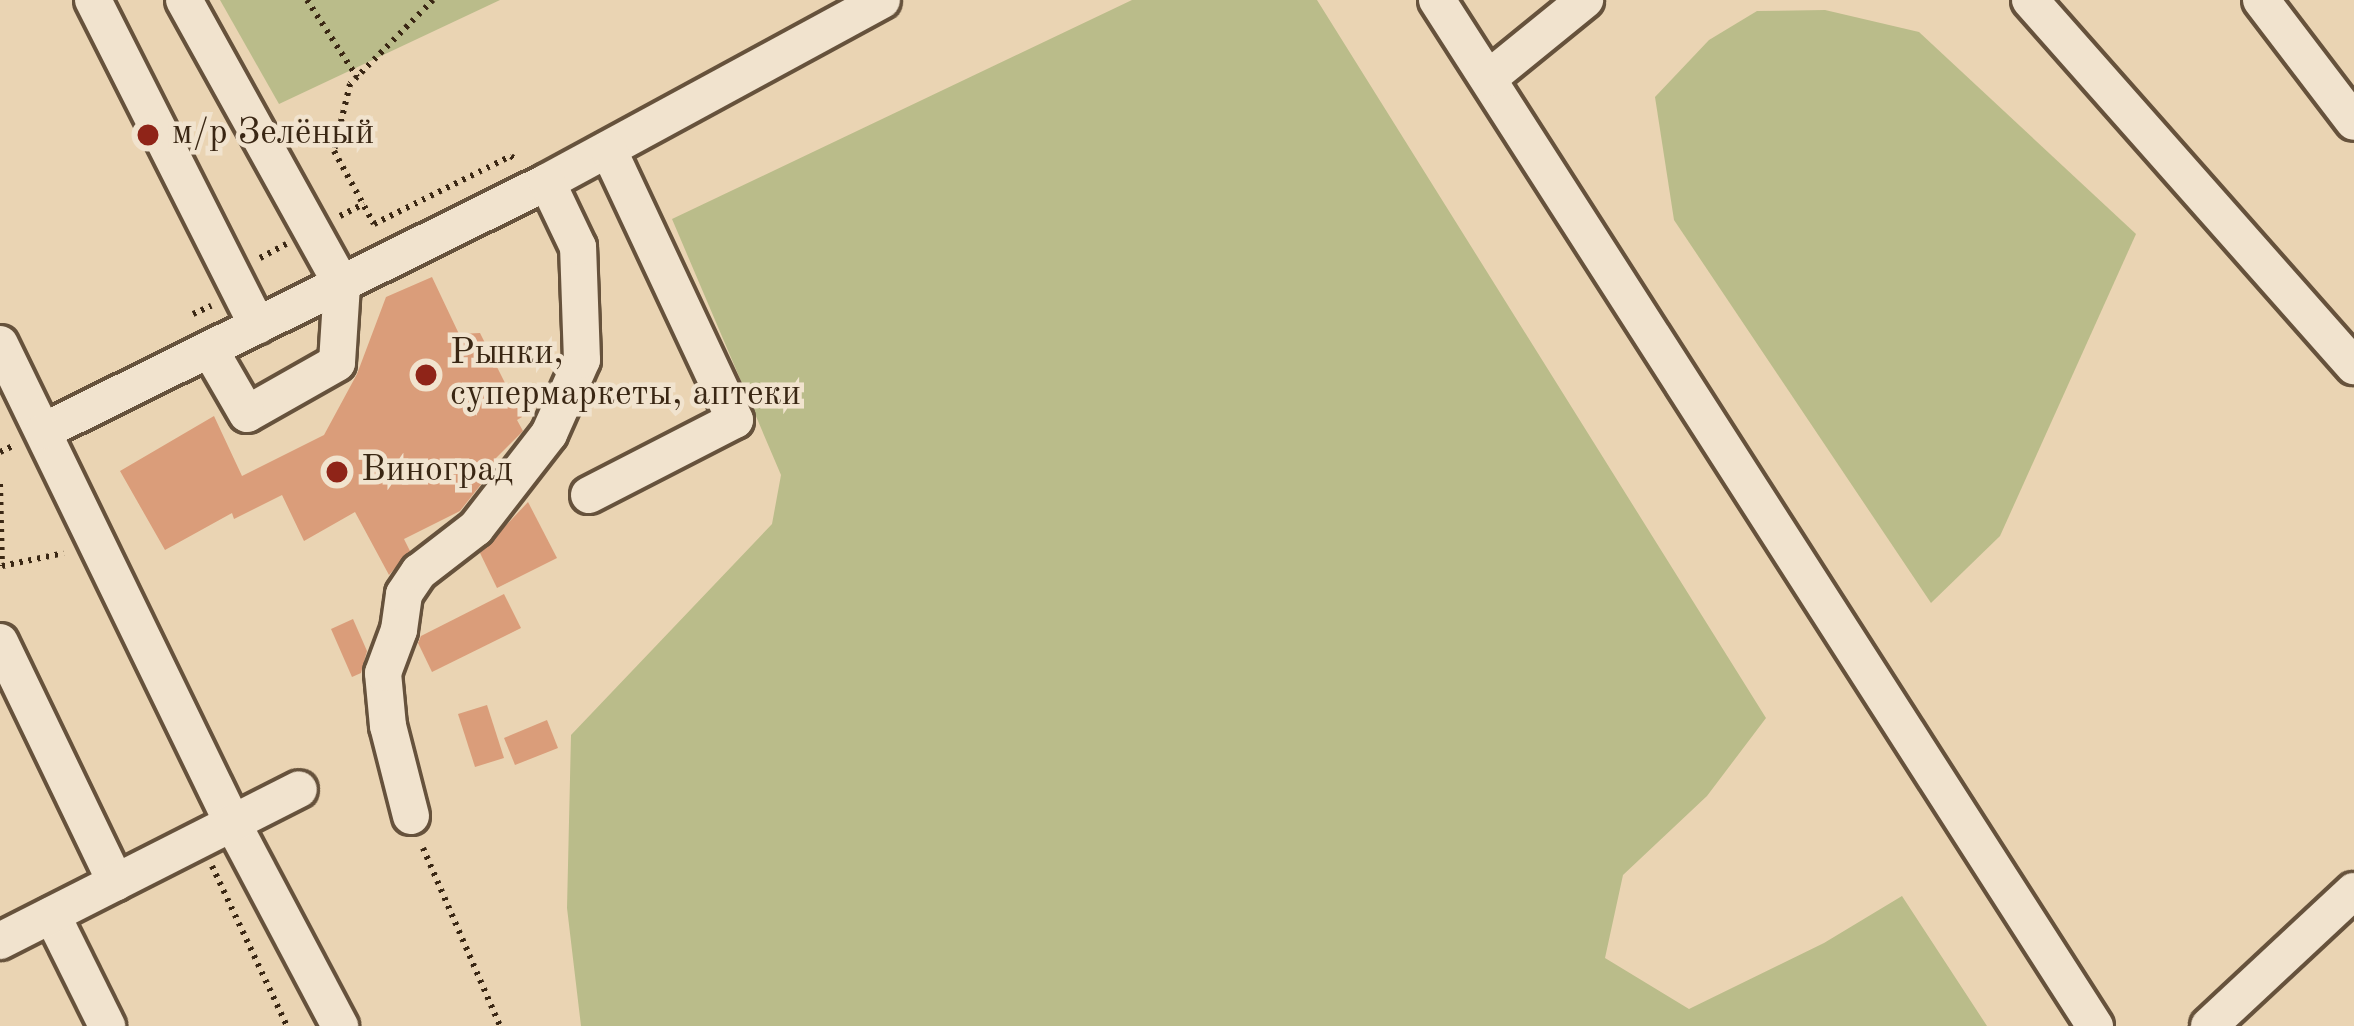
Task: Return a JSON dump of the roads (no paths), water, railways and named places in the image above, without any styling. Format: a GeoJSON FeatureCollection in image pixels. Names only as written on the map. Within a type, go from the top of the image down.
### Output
{"type":"FeatureCollection","features":[{"type":"Feature","properties":{"kind":"street"},"geometry":{"type":"LineString","coordinates":[[93,0],[258,326]]}},
{"type":"Feature","properties":{"kind":"street"},"geometry":{"type":"LineString","coordinates":[[184,0],[341,286],[337,363],[247,414],[210,350]]}},
{"type":"Feature","properties":{"kind":"street"},"geometry":{"type":"LineString","coordinates":[[44,431],[548,182],[882,0]]}},
{"type":"Feature","properties":{"kind":"street"},"geometry":{"type":"LineString","coordinates":[[1437,0],[2095,1026]]}},
{"type":"Feature","properties":{"kind":"street"},"geometry":{"type":"LineString","coordinates":[[1489,78],[1585,0]]}},
{"type":"Feature","properties":{"kind":"street"},"geometry":{"type":"LineString","coordinates":[[2030,0],[2354,366]]}},
{"type":"Feature","properties":{"kind":"street"},"geometry":{"type":"LineString","coordinates":[[2261,0],[2354,122]]}},
{"type":"Feature","properties":{"kind":"street"},"geometry":{"type":"LineString","coordinates":[[589,495],[735,421],[608,149]]}},
{"type":"Feature","properties":{"kind":"street"},"geometry":{"type":"LineString","coordinates":[[411,816],[388,725],[383,673],[399,630],[404,594],[419,572],[476,528],[534,453],[582,360],[578,248],[548,182]]}},
{"type":"Feature","properties":{"kind":"street"},"geometry":{"type":"LineString","coordinates":[[0,344],[232,824],[340,1026]]}},
{"type":"Feature","properties":{"kind":"street"},"geometry":{"type":"LineString","coordinates":[[0,642],[116,883]]}},
{"type":"Feature","properties":{"kind":"street"},"geometry":{"type":"LineString","coordinates":[[0,941],[299,789]]}},
{"type":"Feature","properties":{"kind":"street"},"geometry":{"type":"LineString","coordinates":[[2209,1026],[2354,891]]}},
{"type":"Feature","properties":{"kind":"street"},"geometry":{"type":"LineString","coordinates":[[52,915],[107,1026]]}},
{"type":"Feature","properties":{"kind":"place","name":"м/р Зелёный"},"geometry":{"type":"Point","coordinates":[148,135]}},
{"type":"Feature","properties":{"kind":"place","name":"Рынки, супермаркеты, аптеки"},"geometry":{"type":"Point","coordinates":[426,375]}},
{"type":"Feature","properties":{"kind":"place","name":"Виноград"},"geometry":{"type":"Point","coordinates":[337,472]}}]}
